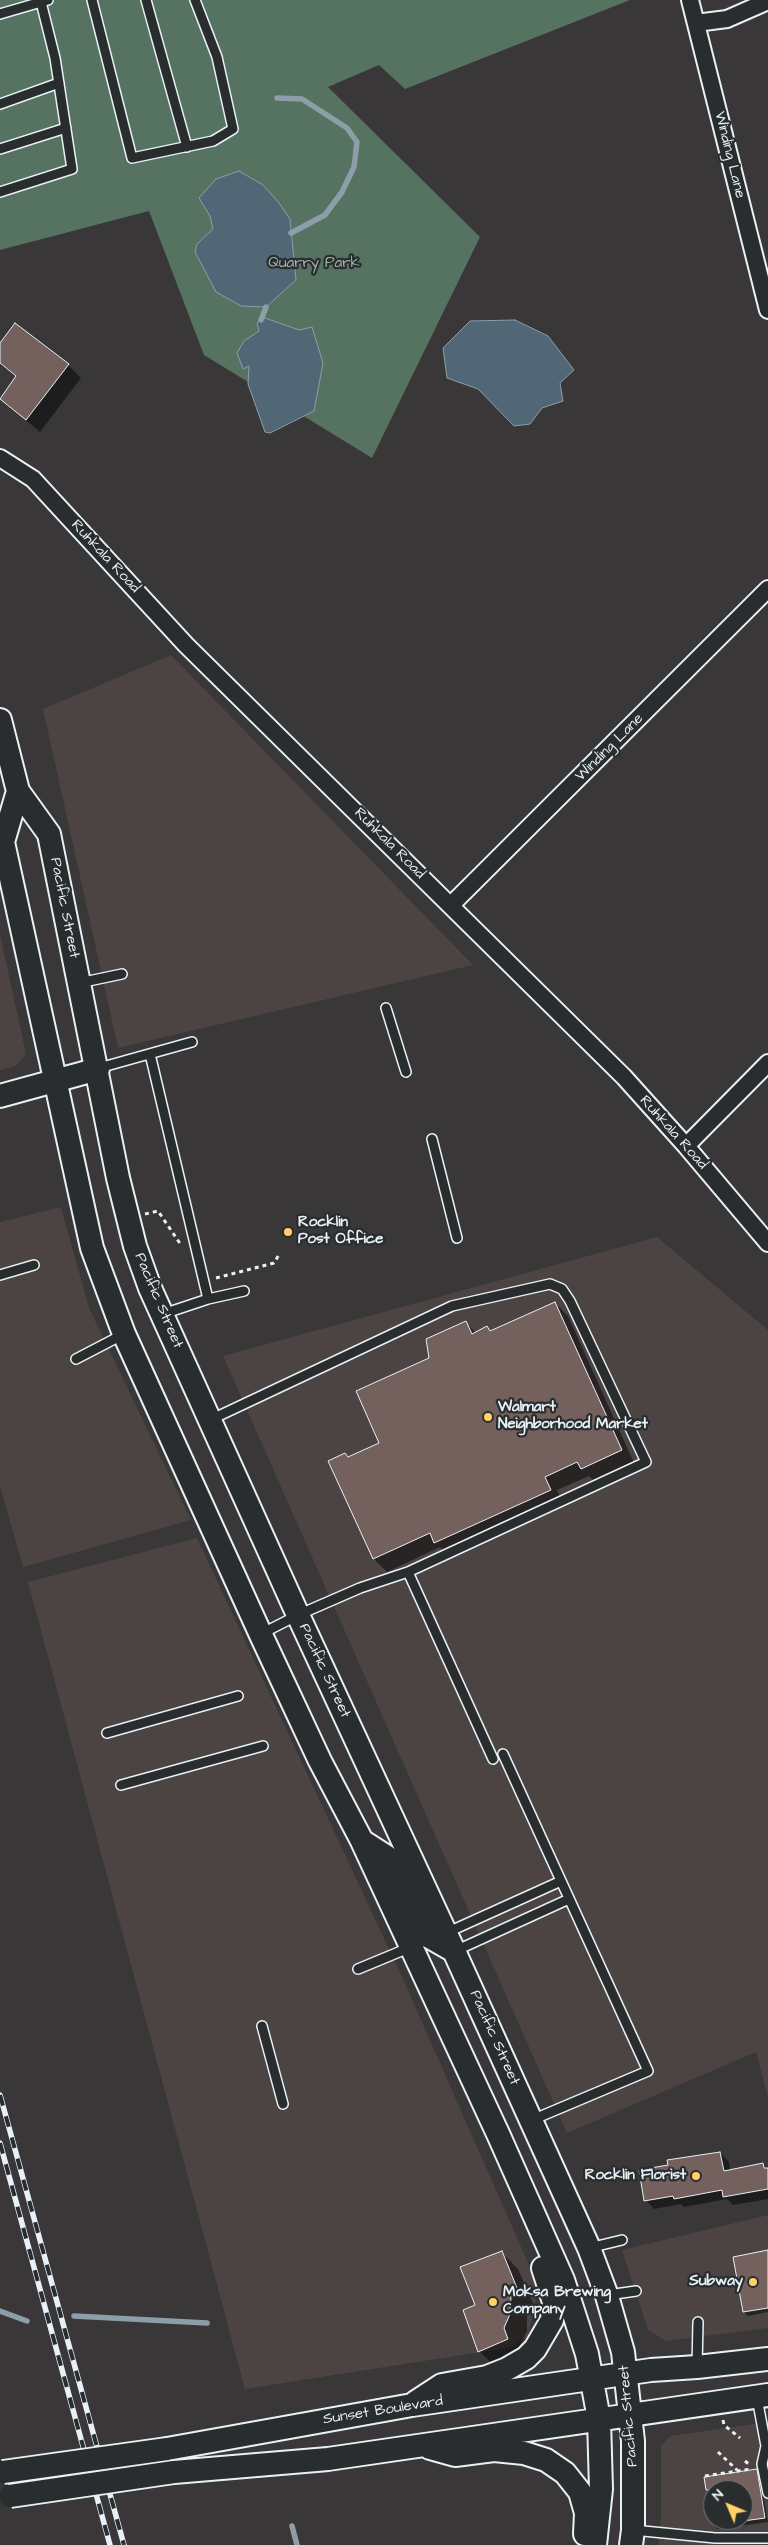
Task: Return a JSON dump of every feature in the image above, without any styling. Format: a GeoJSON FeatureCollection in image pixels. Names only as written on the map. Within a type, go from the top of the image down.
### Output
{"type":"FeatureCollection","features":[{"type":"Feature","properties":{"kind":"main road","name":"Pacific Street"},"geometry":{"type":"LineString","coordinates":[[0,720],[18,791],[49,834],[98,1069],[118,1178],[130,1227],[150,1288],[298,1615],[450,1942],[589,2248],[608,2296],[623,2352],[634,2452],[632,2537]]}},
{"type":"Feature","properties":{"kind":"main road","name":"Pacific Street"},"geometry":{"type":"LineString","coordinates":[[18,791],[3,842],[5,874],[92,1248],[124,1334],[320,1762],[362,1841],[514,2169],[563,2280],[576,2315],[592,2379],[599,2419],[601,2489],[595,2545]]}},
{"type":"Feature","properties":{"kind":"main road"},"geometry":{"type":"LineString","coordinates":[[0,1096],[98,1069]]}},
{"type":"Feature","properties":{"kind":"main road"},"geometry":{"type":"LineString","coordinates":[[362,1841],[388,1857],[426,1935],[450,1942]]}},
{"type":"Feature","properties":{"kind":"main road"},"geometry":{"type":"LineString","coordinates":[[412,2405],[442,2385],[487,2377],[507,2370],[526,2358],[547,2330],[552,2320],[554,2302],[549,2282],[513,2200],[514,2169]]}},
{"type":"Feature","properties":{"kind":"main road","name":"Sunset Boulevard"},"geometry":{"type":"LineString","coordinates":[[2,2473],[167,2449],[412,2405],[626,2374],[768,2359]]}},
{"type":"Feature","properties":{"kind":"main road"},"geometry":{"type":"LineString","coordinates":[[5,2496],[174,2472],[328,2459],[415,2444],[763,2396]]}},
{"type":"Feature","properties":{"kind":"main road"},"geometry":{"type":"LineString","coordinates":[[415,2444],[455,2455],[494,2450],[524,2453],[546,2460],[565,2473],[580,2492],[586,2513],[585,2545]]}},
{"type":"Feature","properties":{"kind":"street","name":"Winding Lane"},"geometry":{"type":"LineString","coordinates":[[690,0],[768,310]]}},
{"type":"Feature","properties":{"kind":"street"},"geometry":{"type":"LineString","coordinates":[[696,23],[726,19],[768,1]]}},
{"type":"Feature","properties":{"kind":"street","name":"Ruhkala Road"},"geometry":{"type":"LineString","coordinates":[[0,458],[33,479],[186,645],[624,1077],[686,1146],[768,1243]]}},
{"type":"Feature","properties":{"kind":"street","name":"Winding Lane"},"geometry":{"type":"LineString","coordinates":[[451,905],[768,590]]}},
{"type":"Feature","properties":{"kind":"street"},"geometry":{"type":"LineString","coordinates":[[686,1146],[768,1063]]}},
{"type":"Feature","properties":{"kind":"lane"},"geometry":{"type":"LineString","coordinates":[[92,0],[132,158],[213,141],[233,129],[217,57],[195,0]]}},
{"type":"Feature","properties":{"kind":"lane"},"geometry":{"type":"LineString","coordinates":[[146,0],[187,147]]}},
{"type":"Feature","properties":{"kind":"lane"},"geometry":{"type":"LineString","coordinates":[[0,14],[30,3],[45,1],[72,169],[0,192]]}},
{"type":"Feature","properties":{"kind":"lane"},"geometry":{"type":"LineString","coordinates":[[0,104],[59,83]]}},
{"type":"Feature","properties":{"kind":"lane"},"geometry":{"type":"LineString","coordinates":[[0,149],[66,128]]}},
{"type":"Feature","properties":{"kind":"lane"},"geometry":{"type":"LineString","coordinates":[[79,983],[122,974]]}},
{"type":"Feature","properties":{"kind":"lane"},"geometry":{"type":"LineString","coordinates":[[386,1008],[406,1072]]}},
{"type":"Feature","properties":{"kind":"lane"},"geometry":{"type":"LineString","coordinates":[[98,1069],[192,1042]]}},
{"type":"Feature","properties":{"kind":"lane"},"geometry":{"type":"LineString","coordinates":[[150,1054],[208,1299]]}},
{"type":"Feature","properties":{"kind":"lane"},"geometry":{"type":"LineString","coordinates":[[432,1139],[457,1238]]}},
{"type":"Feature","properties":{"kind":"lane"},"geometry":{"type":"LineString","coordinates":[[0,1275],[34,1265]]}},
{"type":"Feature","properties":{"kind":"lane"},"geometry":{"type":"LineString","coordinates":[[210,1420],[452,1306],[550,1284],[562,1289],[646,1462],[408,1572],[360,1588],[298,1615],[261,1634]]}},
{"type":"Feature","properties":{"kind":"lane"},"geometry":{"type":"LineString","coordinates":[[162,1314],[244,1290]]}},
{"type":"Feature","properties":{"kind":"lane"},"geometry":{"type":"LineString","coordinates":[[76,1359],[124,1334]]}},
{"type":"Feature","properties":{"kind":"lane"},"geometry":{"type":"LineString","coordinates":[[408,1572],[493,1759]]}},
{"type":"Feature","properties":{"kind":"lane"},"geometry":{"type":"LineString","coordinates":[[107,1733],[238,1696]]}},
{"type":"Feature","properties":{"kind":"lane"},"geometry":{"type":"LineString","coordinates":[[121,1785],[263,1746]]}},
{"type":"Feature","properties":{"kind":"lane"},"geometry":{"type":"LineString","coordinates":[[503,1754],[648,2071],[531,2121]]}},
{"type":"Feature","properties":{"kind":"lane"},"geometry":{"type":"LineString","coordinates":[[450,1942],[561,1881]]}},
{"type":"Feature","properties":{"kind":"lane"},"geometry":{"type":"LineString","coordinates":[[450,1942],[569,1899]]}},
{"type":"Feature","properties":{"kind":"lane"},"geometry":{"type":"LineString","coordinates":[[358,1970],[411,1947]]}},
{"type":"Feature","properties":{"kind":"lane"},"geometry":{"type":"LineString","coordinates":[[262,2026],[283,2104]]}},
{"type":"Feature","properties":{"kind":"lane"},"geometry":{"type":"LineString","coordinates":[[589,2248],[622,2240]]}},
{"type":"Feature","properties":{"kind":"lane"},"geometry":{"type":"LineString","coordinates":[[608,2296],[636,2291]]}},
{"type":"Feature","properties":{"kind":"lane"},"geometry":{"type":"LineString","coordinates":[[697,2367],[698,2322]]}},
{"type":"Feature","properties":{"kind":"lane"},"geometry":{"type":"LineString","coordinates":[[763,2396],[766,2446],[762,2464],[768,2493]]}},
{"type":"Feature","properties":{"kind":"lane"},"geometry":{"type":"LineString","coordinates":[[632,2537],[768,2538]]}},
{"type":"Feature","properties":{"kind":"path"},"geometry":{"type":"LineString","coordinates":[[723,2420],[724,2425],[740,2438]]}},
{"type":"Feature","properties":{"kind":"path"},"geometry":{"type":"LineString","coordinates":[[718,2452],[737,2471]]}},
{"type":"Feature","properties":{"kind":"path"},"geometry":{"type":"LineString","coordinates":[[705,2476],[753,2468],[745,2460]]}},
{"type":"Feature","properties":{"kind":"shaded area"},"geometry":{"type":"Polygon","coordinates":[[[171,655],[473,965],[118,1048],[43,709],[171,655]]]}},
{"type":"Feature","properties":{"kind":"shaded area"},"geometry":{"type":"Polygon","coordinates":[[[0,934],[26,1054],[16,1066],[0,1070],[0,934]]]}},
{"type":"Feature","properties":{"kind":"shaded area"},"geometry":{"type":"Polygon","coordinates":[[[61,1207],[89,1308],[191,1520],[23,1567],[0,1486],[0,1222],[61,1207]]]}},
{"type":"Feature","properties":{"kind":"shaded area"},"geometry":{"type":"Polygon","coordinates":[[[657,1237],[768,1330],[768,2097],[756,2052],[567,2133],[223,1356],[657,1237]]]}},
{"type":"Feature","properties":{"kind":"shaded area"},"geometry":{"type":"Polygon","coordinates":[[[197,1538],[403,1979],[533,2274],[536,2304],[528,2335],[513,2347],[245,2389],[28,1582],[197,1538]]]}},
{"type":"Feature","properties":{"kind":"shaded area"},"geometry":{"type":"Polygon","coordinates":[[[768,2215],[768,2328],[666,2341],[648,2330],[622,2250],[768,2215]]]}},
{"type":"Feature","properties":{"kind":"shaded area"},"geometry":{"type":"Polygon","coordinates":[[[768,2422],[768,2545],[658,2545],[661,2517],[661,2446],[670,2436],[768,2422]]]}},
{"type":"Feature","properties":{"kind":"green space","name":"Quarry Park"},"geometry":{"type":"Polygon","coordinates":[[[0,0],[630,0],[405,89],[379,65],[328,87],[480,237],[372,458],[204,355],[149,211],[0,250],[0,0]]]}},
{"type":"Feature","properties":{"kind":"water"},"geometry":{"type":"Polygon","coordinates":[[[239,171],[263,185],[290,219],[296,280],[266,307],[241,306],[216,292],[195,252],[197,244],[213,229],[210,216],[199,198],[216,179],[239,171]]]}},
{"type":"Feature","properties":{"kind":"water"},"geometry":{"type":"Polygon","coordinates":[[[265,318],[299,330],[312,327],[323,363],[314,411],[270,433],[265,432],[248,384],[249,366],[243,369],[237,353],[244,341],[259,331],[257,323],[265,318]]]}},
{"type":"Feature","properties":{"kind":"water"},"geometry":{"type":"Polygon","coordinates":[[[515,320],[548,336],[574,370],[560,383],[563,401],[542,408],[530,424],[514,426],[478,389],[447,378],[443,348],[470,321],[515,320]]]}},
{"type":"Feature","properties":{"kind":"building"},"geometry":{"type":"Polygon","coordinates":[[[15,323],[69,364],[26,420],[0,399],[16,376],[0,363],[0,343],[15,323]]]}},
{"type":"Feature","properties":{"kind":"building","name":"Walmart Neighborhood Market"},"geometry":{"type":"Polygon","coordinates":[[[555,1302],[622,1450],[581,1469],[577,1462],[545,1477],[551,1490],[434,1543],[430,1533],[373,1559],[328,1461],[345,1453],[348,1457],[379,1443],[356,1391],[429,1358],[426,1339],[466,1321],[472,1334],[487,1326],[490,1331],[555,1302]]]}},
{"type":"Feature","properties":{"kind":"building"},"geometry":{"type":"Polygon","coordinates":[[[720,2152],[724,2171],[763,2163],[764,2168],[768,2168],[768,2189],[723,2197],[722,2190],[674,2199],[673,2196],[644,2201],[639,2170],[668,2165],[667,2160],[720,2152]]]}},
{"type":"Feature","properties":{"kind":"building","name":"Subway"},"geometry":{"type":"Polygon","coordinates":[[[768,2250],[768,2308],[743,2312],[733,2257],[768,2250]]]}},
{"type":"Feature","properties":{"kind":"building","name":"Moksa Brewing Company"},"geometry":{"type":"Polygon","coordinates":[[[502,2251],[519,2293],[511,2296],[510,2314],[504,2328],[508,2339],[478,2352],[463,2310],[475,2305],[460,2267],[502,2251]]]}},
{"type":"Feature","properties":{"kind":"building"},"geometry":{"type":"Polygon","coordinates":[[[757,2469],[765,2518],[753,2520],[753,2480],[704,2480],[704,2477],[757,2469]]]}},
{"type":"Feature","properties":{"kind":"waterway"},"geometry":{"type":"LineString","coordinates":[[277,98],[302,99],[347,128],[357,142],[354,167],[342,192],[325,215],[291,233]]}},
{"type":"Feature","properties":{"kind":"waterway"},"geometry":{"type":"LineString","coordinates":[[261,320],[266,307]]}},
{"type":"Feature","properties":{"kind":"waterway"},"geometry":{"type":"LineString","coordinates":[[0,2311],[27,2321]]}},
{"type":"Feature","properties":{"kind":"waterway"},"geometry":{"type":"LineString","coordinates":[[74,2316],[207,2323]]}},
{"type":"Feature","properties":{"kind":"waterway"},"geometry":{"type":"LineString","coordinates":[[292,2526],[297,2545]]}},
{"type":"Feature","properties":{"kind":"railway"},"geometry":{"type":"LineString","coordinates":[[0,2095],[124,2545]]}},
{"type":"Feature","properties":{"kind":"railway"},"geometry":{"type":"LineString","coordinates":[[0,2143],[110,2545]]}},
{"type":"Feature","properties":{"kind":"place","name":"Rocklin Post Office"},"geometry":{"type":"Point","coordinates":[288,1232]}},
{"type":"Feature","properties":{"kind":"place","name":"Walmart Neighborhood Market"},"geometry":{"type":"Point","coordinates":[488,1417]}},
{"type":"Feature","properties":{"kind":"place","name":"Rocklin Florist"},"geometry":{"type":"Point","coordinates":[696,2176]}},
{"type":"Feature","properties":{"kind":"place","name":"Subway"},"geometry":{"type":"Point","coordinates":[753,2282]}},
{"type":"Feature","properties":{"kind":"place","name":"Moksa Brewing Company"},"geometry":{"type":"Point","coordinates":[493,2302]}}]}
